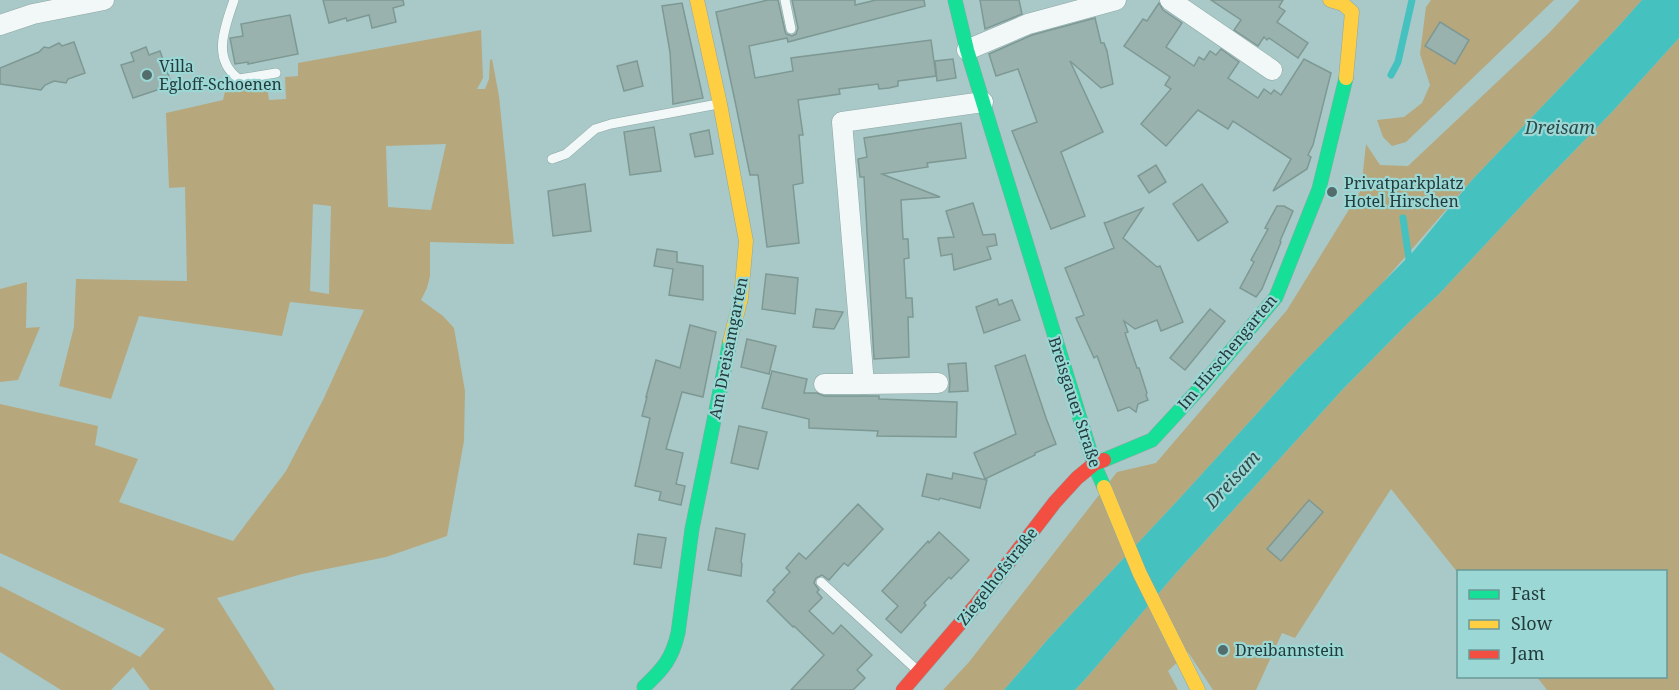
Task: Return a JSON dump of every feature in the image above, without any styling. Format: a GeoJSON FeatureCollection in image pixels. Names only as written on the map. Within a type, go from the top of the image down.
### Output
{"type":"FeatureCollection","features":[{"type":"Feature","properties":{"kind":"street"},"geometry":{"type":"LineString","coordinates":[[0,26],[33,14],[104,0]]}},
{"type":"Feature","properties":{"kind":"street","name":"Am Dreisamgarten"},"geometry":{"type":"LineString","coordinates":[[644,687],[662,670],[674,650],[678,633],[692,529],[741,298],[746,241],[698,0]]}},
{"type":"Feature","properties":{"kind":"street","name":"Breisgauer Straße"},"geometry":{"type":"LineString","coordinates":[[955,0],[967,50],[1094,464],[1140,574],[1198,690]]}},
{"type":"Feature","properties":{"kind":"street"},"geometry":{"type":"LineString","coordinates":[[967,50],[1028,24],[1116,0]]}},
{"type":"Feature","properties":{"kind":"street"},"geometry":{"type":"LineString","coordinates":[[1170,0],[1272,70]]}},
{"type":"Feature","properties":{"kind":"street","name":"Im Hirschengarten"},"geometry":{"type":"LineString","coordinates":[[1094,464],[1152,440],[1199,389],[1276,297],[1319,189],[1347,73],[1352,12],[1343,4],[1330,0]]}},
{"type":"Feature","properties":{"kind":"street"},"geometry":{"type":"LineString","coordinates":[[864,384],[842,122],[983,102]]}},
{"type":"Feature","properties":{"kind":"street"},"geometry":{"type":"LineString","coordinates":[[824,384],[938,383]]}},
{"type":"Feature","properties":{"kind":"street","name":"Ziegelhofstraße"},"geometry":{"type":"LineString","coordinates":[[903,690],[975,606],[1056,502],[1077,478],[1094,464]]}},
{"type":"Feature","properties":{"kind":"lane"},"geometry":{"type":"LineString","coordinates":[[234,0],[222,34],[224,61],[229,72],[239,79],[276,73]]}},
{"type":"Feature","properties":{"kind":"lane"},"geometry":{"type":"LineString","coordinates":[[785,0],[791,29]]}},
{"type":"Feature","properties":{"kind":"lane"},"geometry":{"type":"LineString","coordinates":[[552,159],[566,154],[595,129],[720,104]]}},
{"type":"Feature","properties":{"kind":"lane"},"geometry":{"type":"LineString","coordinates":[[821,582],[919,671]]}},
{"type":"Feature","properties":{"kind":"shaded area"},"geometry":{"type":"Polygon","coordinates":[[[1431,0],[1554,0],[1406,142],[1392,146],[1383,137],[1377,120],[1404,117],[1422,103],[1430,85],[1420,54],[1426,7],[1431,0]]]}},
{"type":"Feature","properties":{"kind":"shaded area"},"geometry":{"type":"Polygon","coordinates":[[[1580,0],[1642,0],[1472,180],[1372,295],[1301,365],[1049,638],[1004,690],[943,690],[969,662],[1117,472],[1156,463],[1287,310],[1361,190],[1366,144],[1380,165],[1408,166],[1548,34],[1580,0]]]}},
{"type":"Feature","properties":{"kind":"shaded area"},"geometry":{"type":"Polygon","coordinates":[[[481,30],[483,78],[477,89],[485,89],[492,59],[499,96],[514,244],[430,242],[430,276],[421,300],[443,316],[454,328],[465,391],[464,441],[447,536],[386,557],[302,574],[217,598],[275,690],[150,690],[133,667],[111,690],[61,690],[0,652],[0,586],[140,657],[165,629],[0,553],[0,404],[98,426],[95,445],[138,459],[119,502],[233,541],[286,471],[323,400],[364,310],[290,302],[282,336],[139,316],[111,399],[59,386],[74,327],[76,279],[187,281],[185,187],[169,188],[166,113],[223,100],[226,87],[266,80],[269,100],[286,99],[285,77],[298,76],[298,63],[481,30]],[[446,144],[386,146],[388,207],[431,210],[446,144]],[[313,204],[310,291],[329,294],[331,206],[313,204]]]}},
{"type":"Feature","properties":{"kind":"shaded area"},"geometry":{"type":"Polygon","coordinates":[[[1679,38],[1679,690],[1547,690],[1538,678],[1667,678],[1667,570],[1457,572],[1391,489],[1295,638],[1282,633],[1256,690],[1213,690],[1188,652],[1168,671],[1178,690],[1075,690],[1176,573],[1342,390],[1439,294],[1679,38]]]}},
{"type":"Feature","properties":{"kind":"shaded area"},"geometry":{"type":"Polygon","coordinates":[[[27,282],[26,328],[40,327],[18,380],[0,382],[0,289],[27,282]]]}},
{"type":"Feature","properties":{"kind":"water","name":"Dreisam"},"geometry":{"type":"Polygon","coordinates":[[[1642,0],[1679,0],[1679,38],[1611,113],[1439,294],[1342,390],[1176,573],[1075,690],[1004,690],[1049,638],[1301,365],[1412,253],[1472,180],[1642,0]]]}},
{"type":"Feature","properties":{"kind":"building"},"geometry":{"type":"Polygon","coordinates":[[[323,0],[403,0],[404,5],[393,8],[396,22],[372,28],[369,15],[329,23],[323,0]]]}},
{"type":"Feature","properties":{"kind":"building"},"geometry":{"type":"Polygon","coordinates":[[[768,0],[778,0],[786,34],[792,36],[796,34],[798,28],[792,0],[855,0],[855,5],[876,0],[924,0],[925,6],[788,42],[787,38],[749,46],[755,78],[793,71],[791,58],[931,40],[936,76],[898,81],[898,86],[889,88],[879,89],[878,84],[839,89],[840,94],[798,100],[803,135],[799,135],[803,183],[793,185],[799,243],[767,247],[758,175],[750,175],[716,12],[768,0]]]}},
{"type":"Feature","properties":{"kind":"building"},"geometry":{"type":"Polygon","coordinates":[[[980,0],[1019,0],[1022,14],[985,29],[980,0]]]}},
{"type":"Feature","properties":{"kind":"building"},"geometry":{"type":"Polygon","coordinates":[[[1211,0],[1283,0],[1279,7],[1285,11],[1277,22],[1308,43],[1298,58],[1269,38],[1267,40],[1264,37],[1258,46],[1234,30],[1241,20],[1211,0]]]}},
{"type":"Feature","properties":{"kind":"building"},"geometry":{"type":"Polygon","coordinates":[[[682,3],[703,98],[673,104],[670,52],[662,6],[682,3]]]}},
{"type":"Feature","properties":{"kind":"building"},"geometry":{"type":"Polygon","coordinates":[[[1159,3],[1163,10],[1182,23],[1166,47],[1194,66],[1199,57],[1204,60],[1210,51],[1216,55],[1221,49],[1239,62],[1228,78],[1258,98],[1264,89],[1271,94],[1274,90],[1281,95],[1304,59],[1331,73],[1313,145],[1308,155],[1311,157],[1307,169],[1273,191],[1291,159],[1233,121],[1228,129],[1198,110],[1166,146],[1141,124],[1171,89],[1165,85],[1170,77],[1124,46],[1143,19],[1147,21],[1159,3]]]}},
{"type":"Feature","properties":{"kind":"building"},"geometry":{"type":"Polygon","coordinates":[[[290,15],[298,54],[248,64],[248,62],[235,64],[230,38],[243,36],[241,24],[290,15]]]}},
{"type":"Feature","properties":{"kind":"building"},"geometry":{"type":"Polygon","coordinates":[[[1095,18],[1101,43],[1104,43],[1107,51],[1113,84],[1101,88],[1070,61],[1103,132],[1061,152],[1085,216],[1051,229],[1012,131],[1037,122],[1018,69],[996,76],[989,54],[1032,35],[1095,18]]]}},
{"type":"Feature","properties":{"kind":"building"},"geometry":{"type":"Polygon","coordinates":[[[1440,22],[1469,40],[1455,64],[1425,46],[1440,22]]]}},
{"type":"Feature","properties":{"kind":"building"},"geometry":{"type":"Polygon","coordinates":[[[74,42],[85,73],[68,79],[66,83],[54,81],[45,85],[41,90],[0,84],[0,68],[39,52],[44,47],[49,48],[59,43],[62,46],[74,42]]]}},
{"type":"Feature","properties":{"kind":"building","name":"Villa Egloff-Schoenen"},"geometry":{"type":"Polygon","coordinates":[[[146,47],[149,55],[160,51],[172,85],[133,98],[121,65],[134,61],[131,53],[146,47]]]}},
{"type":"Feature","properties":{"kind":"building"},"geometry":{"type":"Polygon","coordinates":[[[953,59],[956,78],[937,81],[935,61],[953,59]]]}},
{"type":"Feature","properties":{"kind":"building"},"geometry":{"type":"Polygon","coordinates":[[[637,61],[643,86],[624,91],[617,66],[637,61]]]}},
{"type":"Feature","properties":{"kind":"building"},"geometry":{"type":"Polygon","coordinates":[[[961,123],[966,158],[927,163],[928,167],[882,174],[940,197],[901,200],[903,239],[908,239],[909,258],[904,259],[906,298],[912,298],[913,317],[908,317],[909,357],[874,359],[864,177],[860,177],[858,159],[867,157],[864,138],[961,123]]]}},
{"type":"Feature","properties":{"kind":"building"},"geometry":{"type":"Polygon","coordinates":[[[654,127],[661,171],[630,175],[624,132],[654,127]]]}},
{"type":"Feature","properties":{"kind":"building"},"geometry":{"type":"Polygon","coordinates":[[[709,130],[713,154],[695,157],[690,134],[709,130]]]}},
{"type":"Feature","properties":{"kind":"building"},"geometry":{"type":"Polygon","coordinates":[[[1156,165],[1166,182],[1149,193],[1138,176],[1156,165]]]}},
{"type":"Feature","properties":{"kind":"building"},"geometry":{"type":"Polygon","coordinates":[[[585,184],[591,231],[553,236],[548,191],[585,184]]]}},
{"type":"Feature","properties":{"kind":"building"},"geometry":{"type":"Polygon","coordinates":[[[1202,184],[1228,222],[1198,241],[1173,204],[1202,184]]]}},
{"type":"Feature","properties":{"kind":"building"},"geometry":{"type":"Polygon","coordinates":[[[973,203],[983,235],[995,234],[997,245],[987,247],[991,259],[954,270],[952,254],[941,256],[938,238],[954,237],[946,211],[973,203]]]}},
{"type":"Feature","properties":{"kind":"building"},"geometry":{"type":"Polygon","coordinates":[[[1277,206],[1284,206],[1293,211],[1262,289],[1256,297],[1240,288],[1254,262],[1251,260],[1268,229],[1265,228],[1277,206]]]}},
{"type":"Feature","properties":{"kind":"building"},"geometry":{"type":"Polygon","coordinates":[[[1143,208],[1123,238],[1157,267],[1160,266],[1183,322],[1161,331],[1157,320],[1135,329],[1124,321],[1128,332],[1125,333],[1137,368],[1139,368],[1148,400],[1138,404],[1136,412],[1129,407],[1118,411],[1097,356],[1094,358],[1076,318],[1084,315],[1065,268],[1114,248],[1104,222],[1143,208]]]}},
{"type":"Feature","properties":{"kind":"building"},"geometry":{"type":"Polygon","coordinates":[[[657,249],[677,252],[677,262],[703,266],[703,300],[669,295],[673,269],[654,266],[657,249]]]}},
{"type":"Feature","properties":{"kind":"building"},"geometry":{"type":"Polygon","coordinates":[[[766,274],[798,278],[795,314],[762,309],[766,274]]]}},
{"type":"Feature","properties":{"kind":"building"},"geometry":{"type":"Polygon","coordinates":[[[997,299],[999,305],[1012,300],[1020,320],[984,333],[976,307],[997,299]]]}},
{"type":"Feature","properties":{"kind":"building"},"geometry":{"type":"Polygon","coordinates":[[[816,309],[843,312],[834,329],[813,327],[816,309]]]}},
{"type":"Feature","properties":{"kind":"building"},"geometry":{"type":"Polygon","coordinates":[[[1210,309],[1225,321],[1185,370],[1170,358],[1210,309]]]}},
{"type":"Feature","properties":{"kind":"building"},"geometry":{"type":"Polygon","coordinates":[[[690,325],[716,332],[703,397],[682,392],[666,449],[683,453],[676,484],[685,486],[681,505],[659,500],[661,492],[635,486],[650,418],[642,416],[656,360],[680,368],[690,325]]]}},
{"type":"Feature","properties":{"kind":"building"},"geometry":{"type":"Polygon","coordinates":[[[747,339],[776,346],[769,374],[741,367],[747,339]]]}},
{"type":"Feature","properties":{"kind":"building"},"geometry":{"type":"Polygon","coordinates":[[[1025,355],[1056,444],[985,479],[974,453],[1016,434],[995,366],[1025,355]]]}},
{"type":"Feature","properties":{"kind":"building"},"geometry":{"type":"Polygon","coordinates":[[[966,363],[968,391],[949,392],[948,364],[966,363]]]}},
{"type":"Feature","properties":{"kind":"building"},"geometry":{"type":"Polygon","coordinates":[[[772,371],[807,379],[804,393],[817,393],[824,396],[879,396],[879,399],[957,402],[956,437],[877,436],[878,431],[809,428],[809,419],[762,408],[772,371]]]}},
{"type":"Feature","properties":{"kind":"building"},"geometry":{"type":"Polygon","coordinates":[[[739,426],[767,432],[758,469],[731,463],[739,426]]]}},
{"type":"Feature","properties":{"kind":"building"},"geometry":{"type":"Polygon","coordinates":[[[953,473],[987,480],[980,508],[922,496],[927,474],[952,479],[953,473]]]}},
{"type":"Feature","properties":{"kind":"building"},"geometry":{"type":"Polygon","coordinates":[[[1309,500],[1323,512],[1281,561],[1267,549],[1309,500]]]}},
{"type":"Feature","properties":{"kind":"building"},"geometry":{"type":"Polygon","coordinates":[[[858,504],[883,529],[848,566],[844,563],[829,580],[822,575],[816,578],[814,583],[822,598],[809,611],[833,634],[841,625],[872,655],[857,670],[865,678],[853,690],[791,690],[824,655],[767,601],[775,592],[773,590],[790,572],[786,568],[799,553],[806,559],[858,504]]]}},
{"type":"Feature","properties":{"kind":"building"},"geometry":{"type":"Polygon","coordinates":[[[716,528],[745,534],[741,576],[708,570],[716,528]]]}},
{"type":"Feature","properties":{"kind":"building"},"geometry":{"type":"Polygon","coordinates":[[[939,532],[969,560],[924,603],[926,605],[901,633],[886,619],[898,606],[882,591],[939,532]]]}},
{"type":"Feature","properties":{"kind":"building"},"geometry":{"type":"Polygon","coordinates":[[[638,534],[666,538],[661,568],[634,564],[638,534]]]}},
{"type":"Feature","properties":{"kind":"waterway"},"geometry":{"type":"LineString","coordinates":[[1391,75],[1398,62],[1412,0]]}},
{"type":"Feature","properties":{"kind":"waterway"},"geometry":{"type":"LineString","coordinates":[[1403,218],[1410,266]]}},
{"type":"Feature","properties":{"kind":"traffic: fast"},"geometry":{"type":"LineString","coordinates":[[955,0],[967,50],[1094,464],[1104,487]]}},
{"type":"Feature","properties":{"kind":"traffic: fast"},"geometry":{"type":"LineString","coordinates":[[1104,460],[1152,440],[1199,389],[1276,297],[1319,189],[1346,78]]}},
{"type":"Feature","properties":{"kind":"traffic: fast"},"geometry":{"type":"LineString","coordinates":[[644,687],[666,663],[678,633],[692,529],[730,341]]}},
{"type":"Feature","properties":{"kind":"traffic: slow"},"geometry":{"type":"LineString","coordinates":[[697,0],[720,104],[746,241],[741,298],[730,341]]}},
{"type":"Feature","properties":{"kind":"traffic: slow"},"geometry":{"type":"LineString","coordinates":[[1330,0],[1343,4],[1352,12],[1346,78]]}},
{"type":"Feature","properties":{"kind":"traffic: slow"},"geometry":{"type":"LineString","coordinates":[[1104,487],[1140,574],[1198,690]]}},
{"type":"Feature","properties":{"kind":"traffic: jam"},"geometry":{"type":"LineString","coordinates":[[903,690],[975,606],[1055,502],[1077,478],[1094,464],[1104,460]]}},
{"type":"Feature","properties":{"kind":"place","name":"Villa Egloff-Schoenen"},"geometry":{"type":"Point","coordinates":[147,75]}},
{"type":"Feature","properties":{"kind":"place","name":"Privatparkplatz Hotel Hirschen"},"geometry":{"type":"Point","coordinates":[1332,192]}},
{"type":"Feature","properties":{"kind":"place","name":"Dreibannstein"},"geometry":{"type":"Point","coordinates":[1223,650]}}]}
